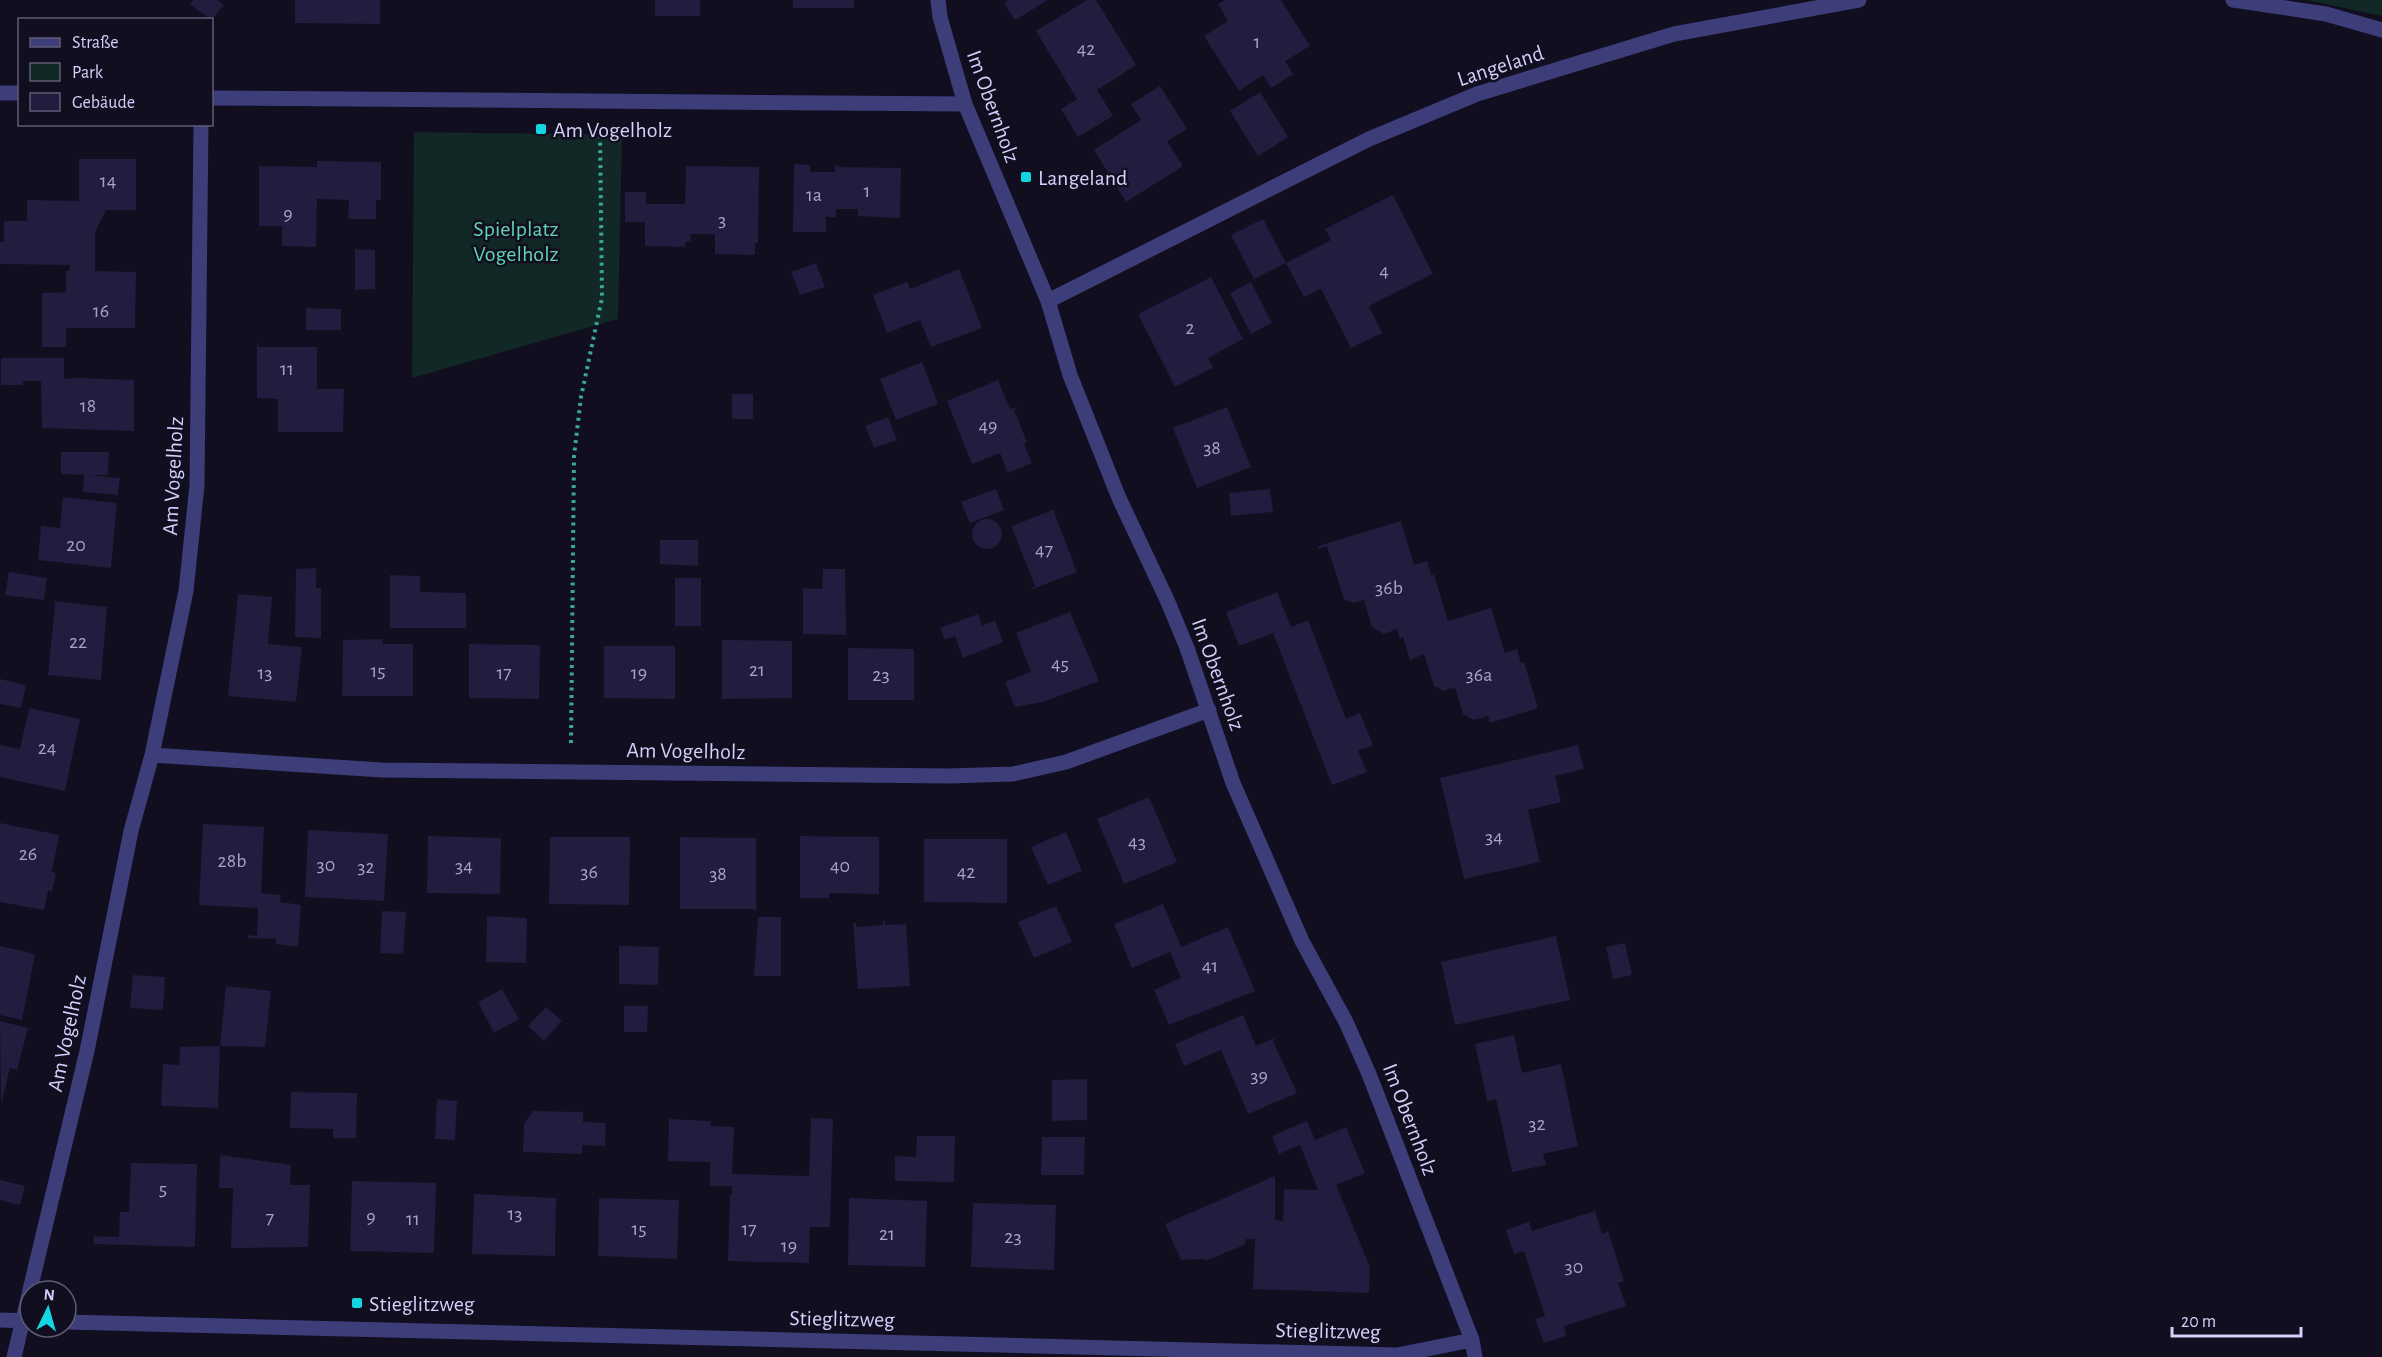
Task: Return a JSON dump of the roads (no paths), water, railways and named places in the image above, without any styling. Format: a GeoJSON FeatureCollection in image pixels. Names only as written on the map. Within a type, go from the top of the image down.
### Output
{"type":"FeatureCollection","features":[{"type":"Feature","properties":{"kind":"street","name":"Im Obernholz"},"geometry":{"type":"LineString","coordinates":[[938,0],[965,104],[1048,301],[1070,375],[1119,498],[1168,602],[1209,710],[1233,783],[1297,931],[1346,1022],[1369,1074],[1472,1340],[1475,1357]]}},
{"type":"Feature","properties":{"kind":"street","name":"Langeland"},"geometry":{"type":"LineString","coordinates":[[1048,301],[1369,139],[1477,94],[1674,34],[1859,0]]}},
{"type":"Feature","properties":{"kind":"street"},"geometry":{"type":"LineString","coordinates":[[2233,0],[2326,14],[2382,30]]}},
{"type":"Feature","properties":{"kind":"street"},"geometry":{"type":"LineString","coordinates":[[0,93],[18,93]]}},
{"type":"Feature","properties":{"kind":"street"},"geometry":{"type":"LineString","coordinates":[[213,98],[965,104]]}},
{"type":"Feature","properties":{"kind":"street","name":"Am Vogelholz"},"geometry":{"type":"LineString","coordinates":[[35,1279],[87,1051],[131,831],[152,754],[186,591],[197,485],[201,126]]}},
{"type":"Feature","properties":{"kind":"street","name":"Am Vogelholz"},"geometry":{"type":"LineString","coordinates":[[152,754],[382,770],[949,776],[1013,774],[1066,762],[1209,710]]}},
{"type":"Feature","properties":{"kind":"street"},"geometry":{"type":"LineString","coordinates":[[0,1320],[18,1321]]}},
{"type":"Feature","properties":{"kind":"street","name":"Stieglitzweg"},"geometry":{"type":"LineString","coordinates":[[78,1322],[1397,1355],[1472,1340]]}},
{"type":"Feature","properties":{"kind":"street","name":"Am Vogelholz"},"geometry":{"type":"LineString","coordinates":[[14,1357],[20,1339]]}},
{"type":"Feature","properties":{"kind":"place","name":"Am Vogelholz"},"geometry":{"type":"Point","coordinates":[541,129]}},
{"type":"Feature","properties":{"kind":"place","name":"Langeland"},"geometry":{"type":"Point","coordinates":[1026,177]}},
{"type":"Feature","properties":{"kind":"place","name":"Stieglitzweg"},"geometry":{"type":"Point","coordinates":[357,1303]}},
{"type":"Feature","properties":{"kind":"park label","name":"Spielplatz Vogelholz"},"geometry":{"type":"Point","coordinates":[516,240]}}]}
